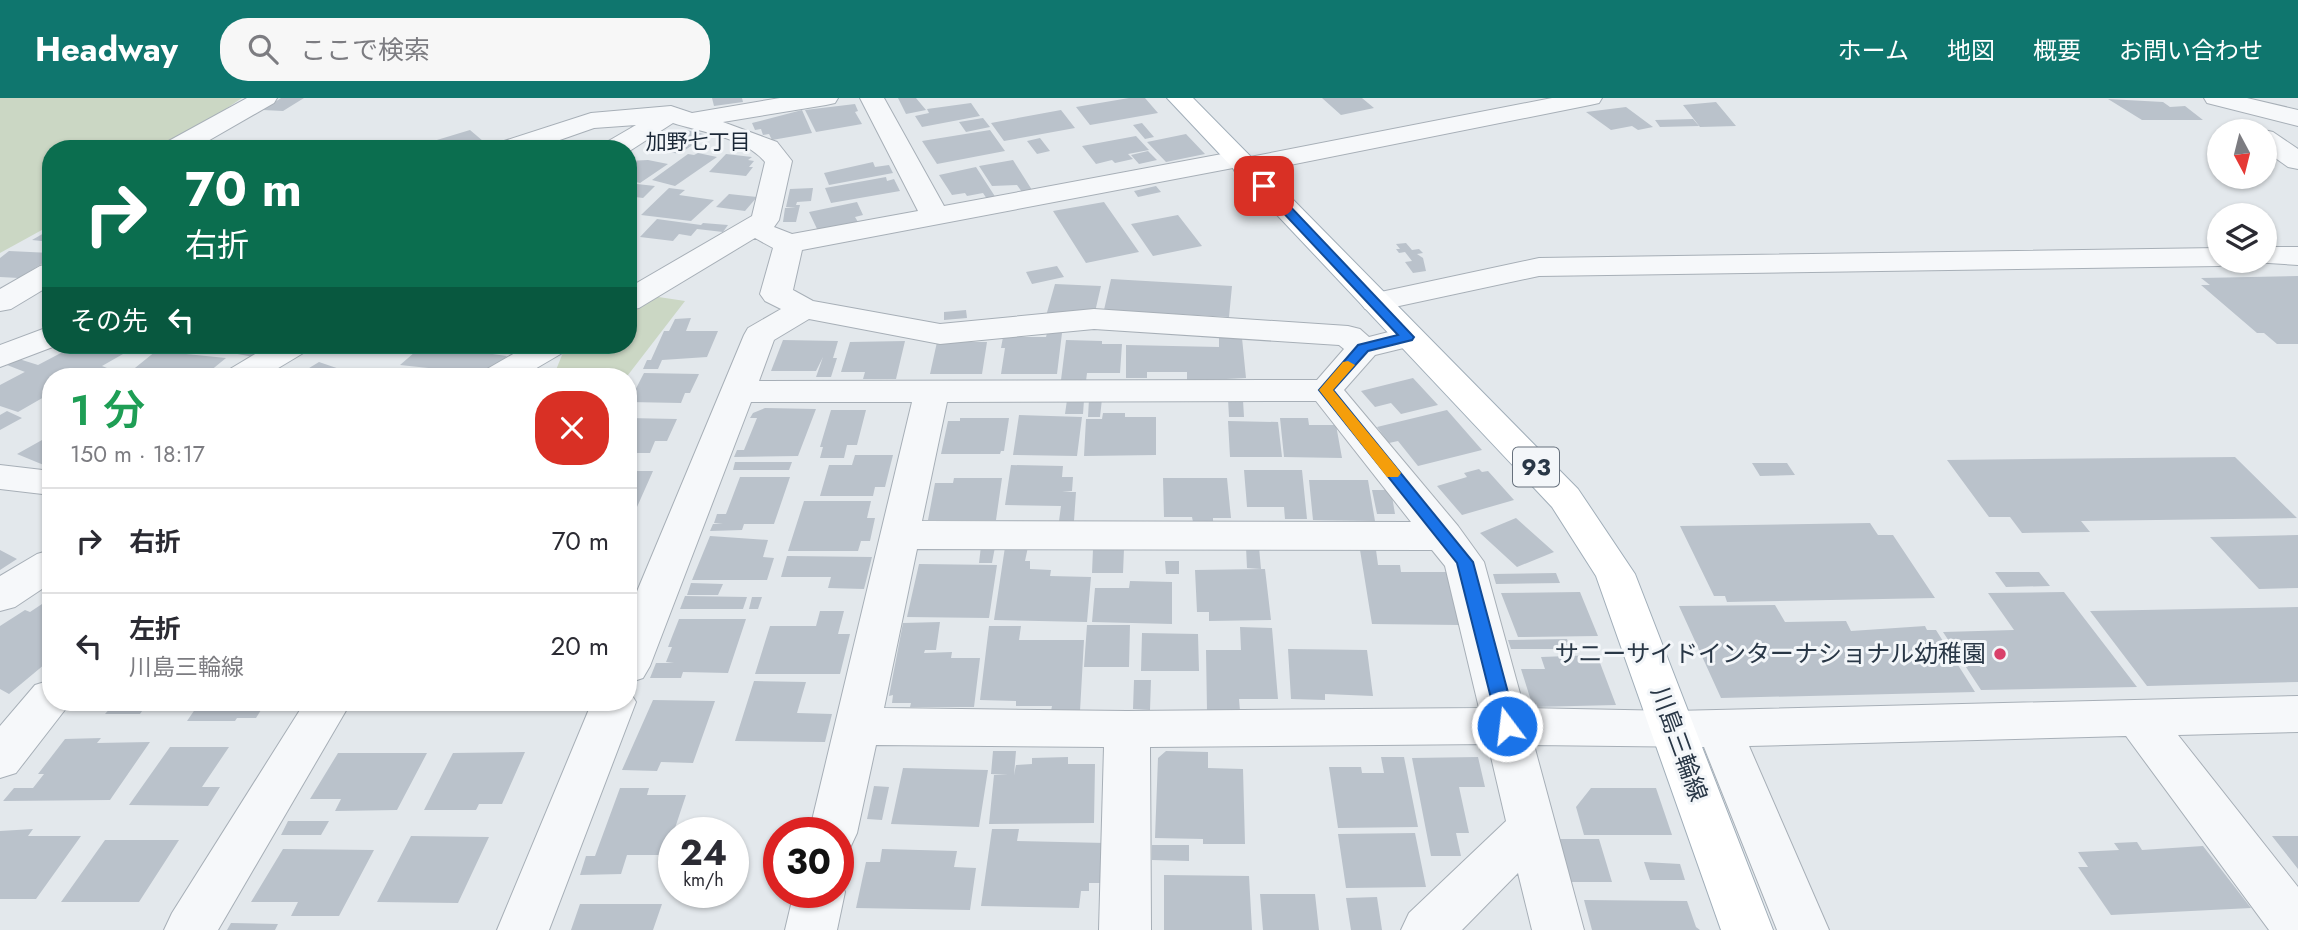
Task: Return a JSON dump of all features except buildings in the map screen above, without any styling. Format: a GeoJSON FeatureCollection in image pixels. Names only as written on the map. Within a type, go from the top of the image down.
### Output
{"type":"FeatureCollection","features":[{"type":"Feature","properties":{"kind":"main road","name":"川島三輪線"},"geometry":{"type":"LineString","coordinates":[[1179,98],[1565,498],[1615,574],[1696,728],[1747,930]]}},
{"type":"Feature","properties":{"kind":"street"},"geometry":{"type":"LineString","coordinates":[[190,140],[265,98]]}},
{"type":"Feature","properties":{"kind":"street"},"geometry":{"type":"LineString","coordinates":[[534,140],[591,121],[682,117],[826,98]]}},
{"type":"Feature","properties":{"kind":"street"},"geometry":{"type":"LineString","coordinates":[[872,98],[935,216]]}},
{"type":"Feature","properties":{"kind":"street"},"geometry":{"type":"LineString","coordinates":[[755,228],[789,244],[1590,98]]}},
{"type":"Feature","properties":{"kind":"street"},"geometry":{"type":"LineString","coordinates":[[2219,99],[2298,118]]}},
{"type":"Feature","properties":{"kind":"street"},"geometry":{"type":"LineString","coordinates":[[2219,99],[2238,119]]}},
{"type":"Feature","properties":{"kind":"street"},"geometry":{"type":"LineString","coordinates":[[633,140],[682,117],[746,138],[768,148],[779,160],[765,220],[637,296]]}},
{"type":"Feature","properties":{"kind":"street"},"geometry":{"type":"LineString","coordinates":[[2277,147],[2298,161]]}},
{"type":"Feature","properties":{"kind":"street"},"geometry":{"type":"LineString","coordinates":[[789,244],[776,294],[804,309],[940,334],[1094,319],[1348,336],[1363,348]]}},
{"type":"Feature","properties":{"kind":"street"},"geometry":{"type":"LineString","coordinates":[[2277,256],[2298,256]]}},
{"type":"Feature","properties":{"kind":"street"},"geometry":{"type":"LineString","coordinates":[[1376,302],[1539,267],[2207,257]]}},
{"type":"Feature","properties":{"kind":"street"},"geometry":{"type":"LineString","coordinates":[[0,302],[42,277]]}},
{"type":"Feature","properties":{"kind":"street"},"geometry":{"type":"LineString","coordinates":[[637,644],[760,334],[804,309]]}},
{"type":"Feature","properties":{"kind":"street"},"geometry":{"type":"LineString","coordinates":[[738,393],[1326,390],[1363,348],[1408,337]]}},
{"type":"Feature","properties":{"kind":"street"},"geometry":{"type":"LineString","coordinates":[[0,357],[42,340]]}},
{"type":"Feature","properties":{"kind":"street"},"geometry":{"type":"LineString","coordinates":[[255,368],[278,354]]}},
{"type":"Feature","properties":{"kind":"street"},"geometry":{"type":"LineString","coordinates":[[512,368],[536,354]]}},
{"type":"Feature","properties":{"kind":"street"},"geometry":{"type":"LineString","coordinates":[[1326,390],[1464,562],[1558,930]]}},
{"type":"Feature","properties":{"kind":"street"},"geometry":{"type":"LineString","coordinates":[[837,817],[932,392]]}},
{"type":"Feature","properties":{"kind":"street"},"geometry":{"type":"LineString","coordinates":[[0,477],[42,482]]}},
{"type":"Feature","properties":{"kind":"street"},"geometry":{"type":"LineString","coordinates":[[900,535],[1444,536]]}},
{"type":"Feature","properties":{"kind":"street"},"geometry":{"type":"LineString","coordinates":[[0,596],[42,570]]}},
{"type":"Feature","properties":{"kind":"street"},"geometry":{"type":"LineString","coordinates":[[0,759],[42,708]]}},
{"type":"Feature","properties":{"kind":"street"},"geometry":{"type":"LineString","coordinates":[[190,930],[324,711]]}},
{"type":"Feature","properties":{"kind":"street"},"geometry":{"type":"LineString","coordinates":[[523,930],[610,711]]}},
{"type":"Feature","properties":{"kind":"street"},"geometry":{"type":"LineString","coordinates":[[857,726],[1127,729],[1507,726],[1696,728],[2298,714]]}},
{"type":"Feature","properties":{"kind":"street"},"geometry":{"type":"LineString","coordinates":[[2138,718],[2298,927]]}},
{"type":"Feature","properties":{"kind":"street"},"geometry":{"type":"LineString","coordinates":[[1696,728],[1803,930]]}},
{"type":"Feature","properties":{"kind":"street"},"geometry":{"type":"LineString","coordinates":[[1125,930],[1127,729]]}},
{"type":"Feature","properties":{"kind":"street"},"geometry":{"type":"LineString","coordinates":[[1427,930],[1532,826]]}},
{"type":"Feature","properties":{"kind":"street"},"geometry":{"type":"LineString","coordinates":[[811,930],[816,908]]}},
{"type":"Feature","properties":{"kind":"green space"},"geometry":{"type":"Polygon","coordinates":[[[0,98],[242,98],[179,140],[42,140],[42,230],[0,253],[0,98]]]}},
{"type":"Feature","properties":{"kind":"green space"},"geometry":{"type":"Polygon","coordinates":[[[652,296],[685,301],[633,368],[557,368],[562,354],[637,354],[637,304],[652,296]]]}},
{"type":"Feature","properties":{"kind":"slow traffic"},"geometry":{"type":"LineString","coordinates":[[1348,365],[1326,390],[1393,473]]}},
{"type":"Feature","properties":{"kind":"place","name":"サニーサイドインターナショナル幼稚園"},"geometry":{"type":"Point","coordinates":[2000,654]}},
{"type":"Feature","properties":{"kind":"district","name":"加野七丁目"},"geometry":{"type":"Point","coordinates":[698,142]}},
{"type":"Feature","properties":{"kind":"route"},"geometry":{"type":"LineString","coordinates":[[1264,186],[1408,337],[1363,348],[1326,390],[1464,562],[1507,726]]}}]}
